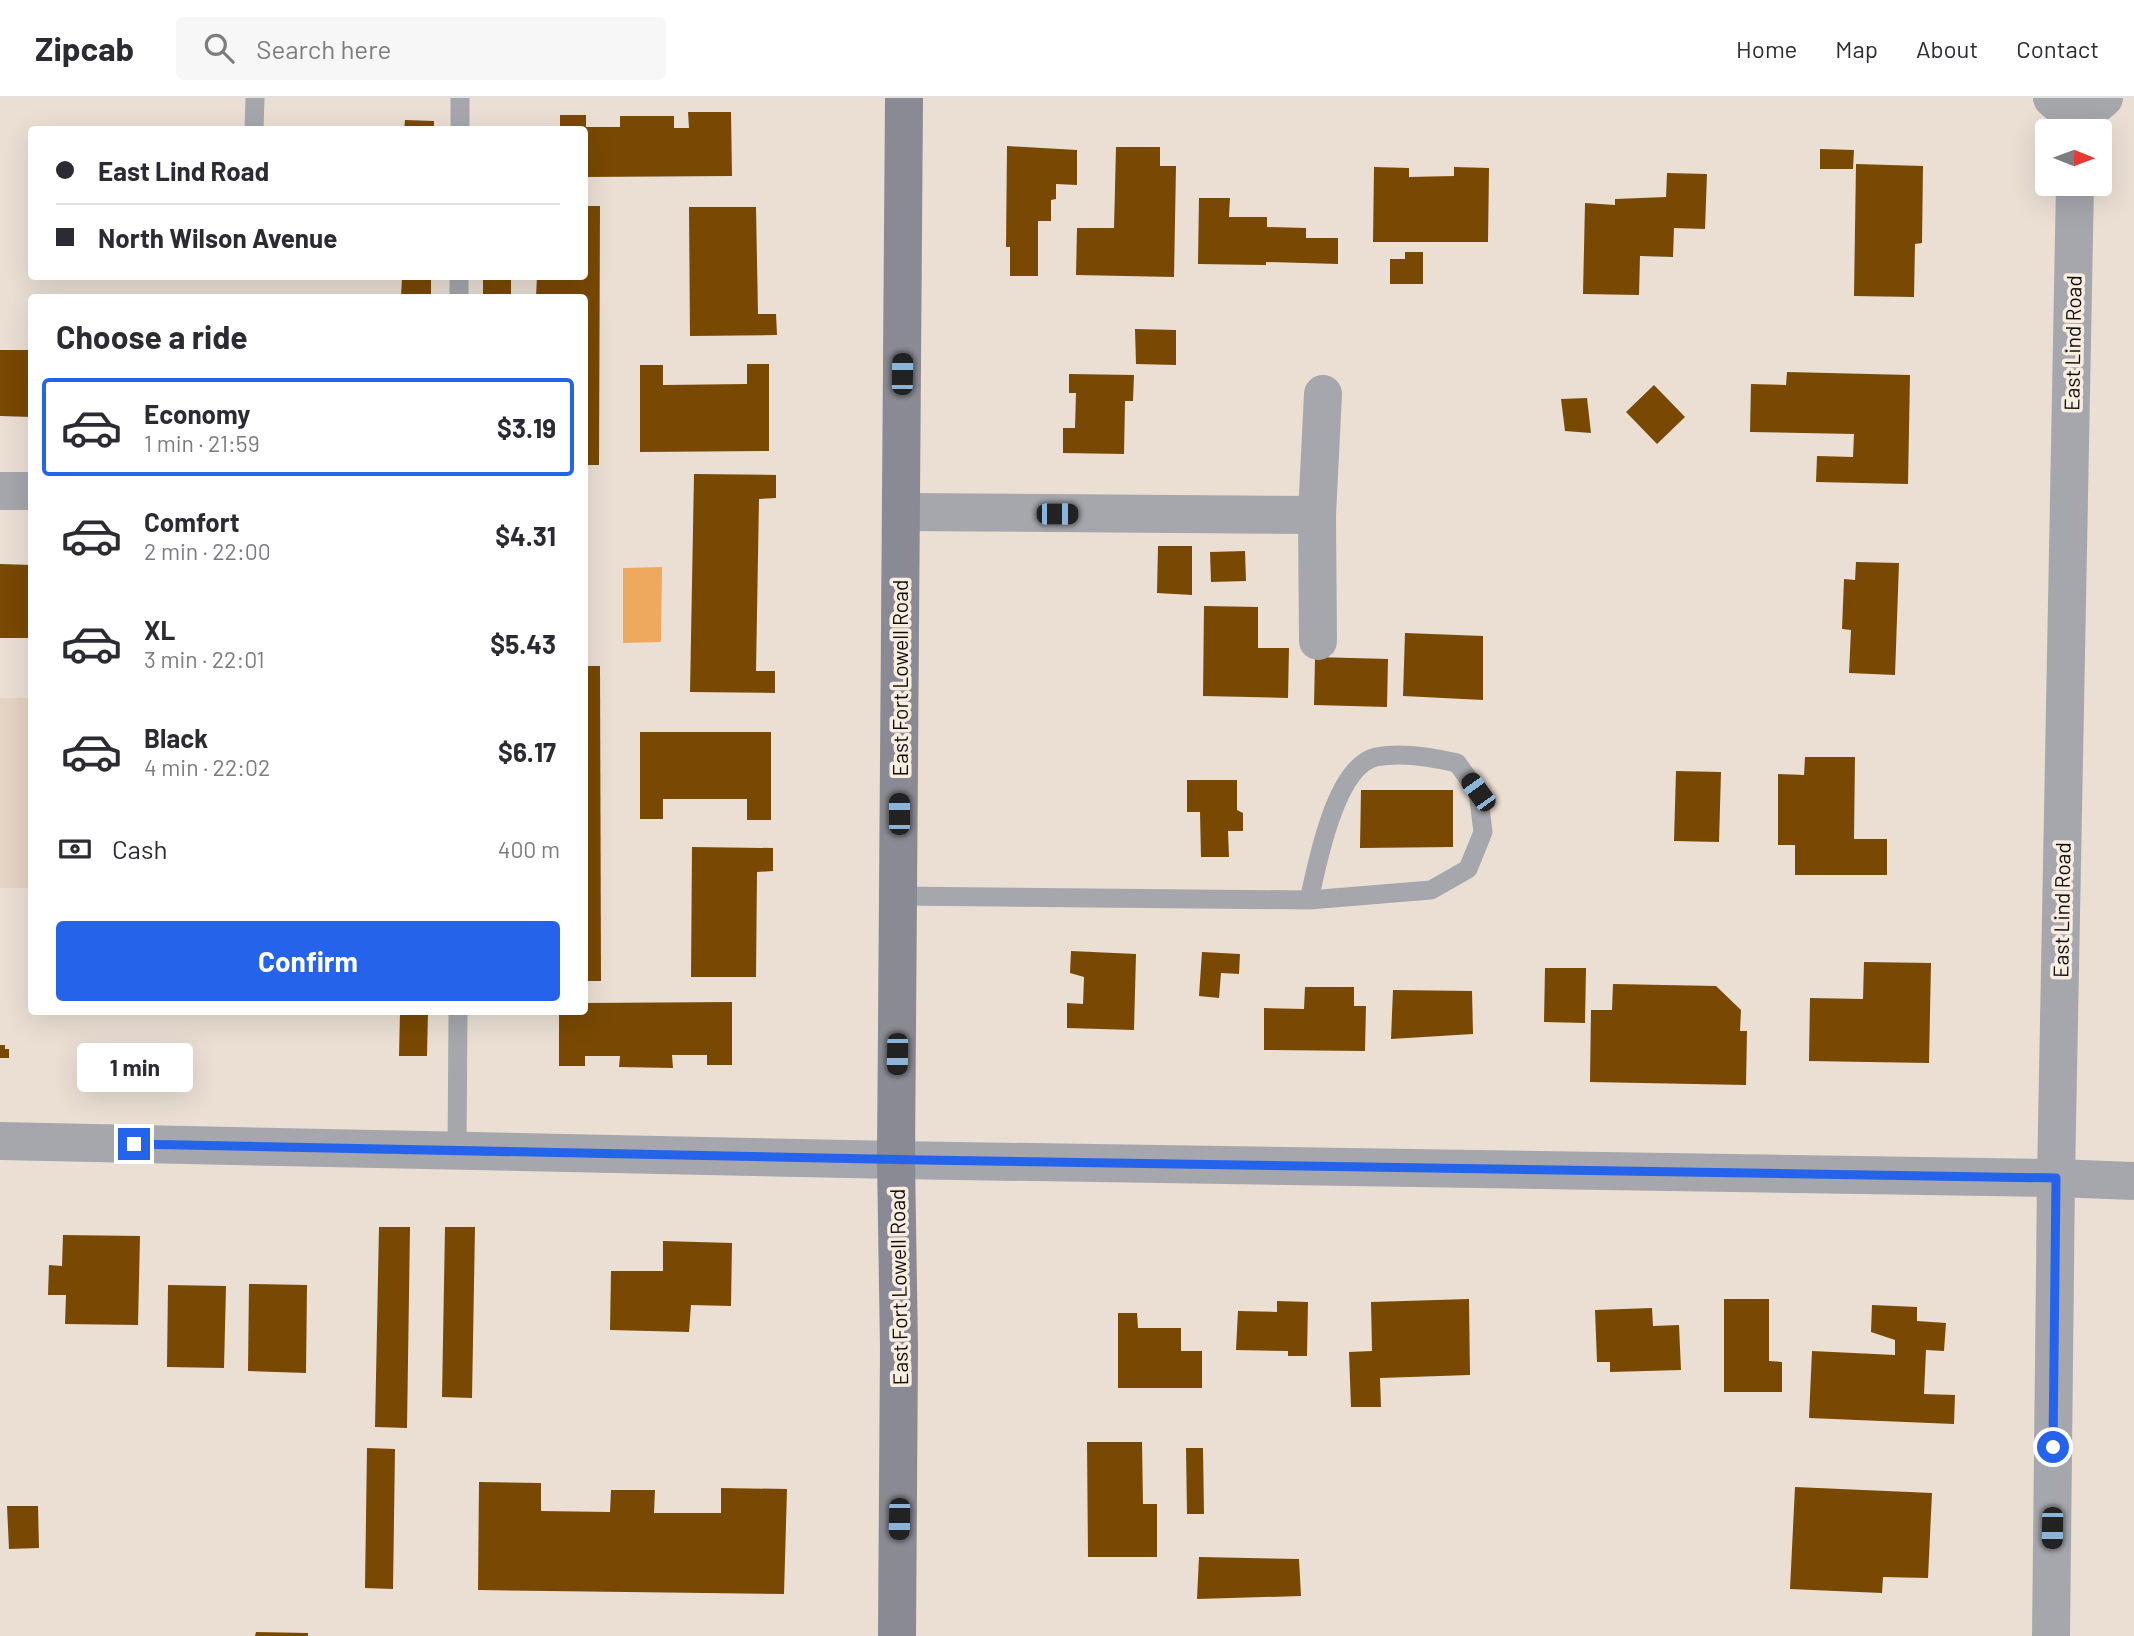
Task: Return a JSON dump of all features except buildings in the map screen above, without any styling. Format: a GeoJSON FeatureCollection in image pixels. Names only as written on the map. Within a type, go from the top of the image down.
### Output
{"type":"FeatureCollection","features":[{"type":"Feature","properties":{"kind":"main road","name":"East Fort Lowell Road"},"geometry":{"type":"LineString","coordinates":[[897,1636],[899,1348],[896,1160],[904,98]]}},
{"type":"Feature","properties":{"kind":"street","name":"East Lind Road"},"geometry":{"type":"LineString","coordinates":[[2051,1636],[2056,1178],[2075,196]]}},
{"type":"Feature","properties":{"kind":"street"},"geometry":{"type":"LineString","coordinates":[[1318,641],[1317,514],[1323,394]]}},
{"type":"Feature","properties":{"kind":"street"},"geometry":{"type":"LineString","coordinates":[[0,491],[28,491]]}},
{"type":"Feature","properties":{"kind":"street"},"geometry":{"type":"LineString","coordinates":[[901,512],[1317,514]]}},
{"type":"Feature","properties":{"kind":"street"},"geometry":{"type":"LineString","coordinates":[[0,1141],[896,1160],[2134,1181]]}},
{"type":"Feature","properties":{"kind":"lane"},"geometry":{"type":"LineString","coordinates":[[254,126],[255,98]]}},
{"type":"Feature","properties":{"kind":"lane"},"geometry":{"type":"LineString","coordinates":[[898,896],[1308,900],[1431,890],[1468,869],[1483,832],[1478,792],[1457,763],[1426,756],[1374,757],[1356,770],[1336,799],[1308,900]]}},
{"type":"Feature","properties":{"kind":"lane"},"geometry":{"type":"LineString","coordinates":[[457,1151],[458,1015]]}},
{"type":"Feature","properties":{"kind":"shaded area"},"geometry":{"type":"Polygon","coordinates":[[[662,567],[661,642],[623,643],[623,568],[662,567]]]}},
{"type":"Feature","properties":{"kind":"shaded area"},"geometry":{"type":"Polygon","coordinates":[[[0,698],[28,698],[28,888],[0,888],[0,698]]]}},
{"type":"Feature","properties":{"kind":"route"},"geometry":{"type":"LineString","coordinates":[[134,1144],[2056,1178],[2053,1447]]}}]}
